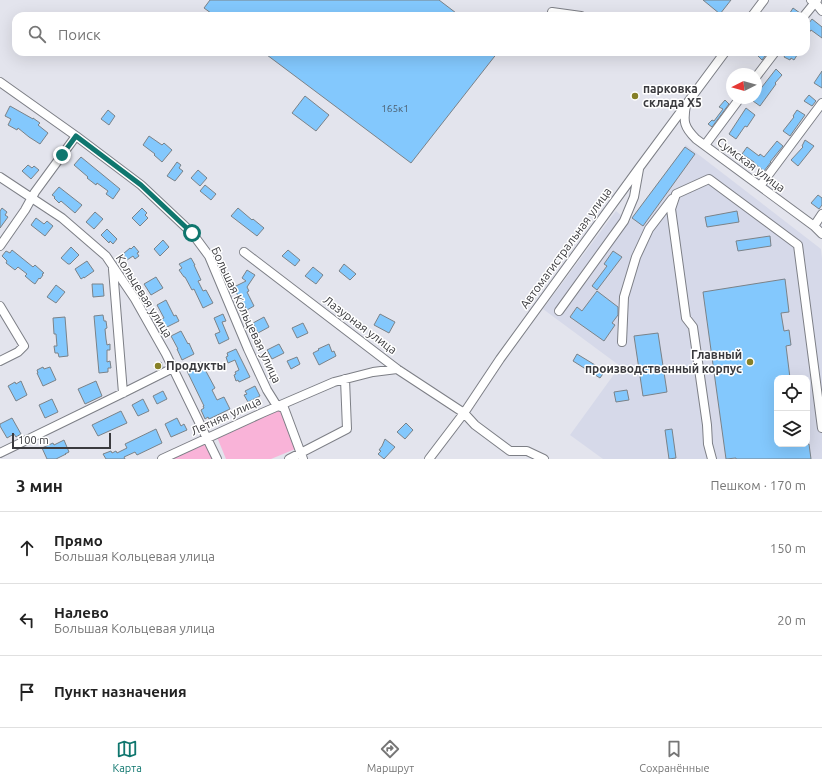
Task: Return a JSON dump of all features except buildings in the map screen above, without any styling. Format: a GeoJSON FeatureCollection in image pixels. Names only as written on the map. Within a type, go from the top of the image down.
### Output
{"type":"FeatureCollection","features":[{"type":"Feature","properties":{"kind":"street"},"geometry":{"type":"LineString","coordinates":[[755,12],[764,0]]}},
{"type":"Feature","properties":{"kind":"street"},"geometry":{"type":"LineString","coordinates":[[807,12],[815,1],[822,11]]}},
{"type":"Feature","properties":{"kind":"street","name":"Автомагистральная улица"},"geometry":{"type":"LineString","coordinates":[[429,459],[464,413],[500,360],[639,168],[722,56]]}},
{"type":"Feature","properties":{"kind":"street"},"geometry":{"type":"LineString","coordinates":[[762,69],[772,56]]}},
{"type":"Feature","properties":{"kind":"street","name":"Большая Кольцевая улица"},"geometry":{"type":"LineString","coordinates":[[0,82],[76,136],[141,185],[192,233],[208,256],[267,390],[277,406],[284,408],[302,456]]}},
{"type":"Feature","properties":{"kind":"street"},"geometry":{"type":"LineString","coordinates":[[760,186],[822,103]]}},
{"type":"Feature","properties":{"kind":"street"},"geometry":{"type":"LineString","coordinates":[[705,145],[736,104]]}},
{"type":"Feature","properties":{"kind":"street","name":"Сумская улица"},"geometry":{"type":"LineString","coordinates":[[686,105],[684,113],[685,123],[688,131],[696,139],[814,226],[822,234]]}},
{"type":"Feature","properties":{"kind":"street"},"geometry":{"type":"LineString","coordinates":[[0,246],[25,210],[35,192],[76,136]]}},
{"type":"Feature","properties":{"kind":"street"},"geometry":{"type":"LineString","coordinates":[[559,311],[624,221],[634,197],[639,168]]}},
{"type":"Feature","properties":{"kind":"street","name":"Кольцевая улица"},"geometry":{"type":"LineString","coordinates":[[0,177],[62,218],[106,256],[135,299],[173,368],[217,459]]}},
{"type":"Feature","properties":{"kind":"street"},"geometry":{"type":"LineString","coordinates":[[622,342],[624,297],[636,257],[650,229],[676,194],[709,179],[798,245],[822,428]]}},
{"type":"Feature","properties":{"kind":"street"},"geometry":{"type":"LineString","coordinates":[[676,194],[671,209],[686,318],[693,327],[707,425],[708,444],[712,459]]}},
{"type":"Feature","properties":{"kind":"street"},"geometry":{"type":"LineString","coordinates":[[814,226],[822,214]]}},
{"type":"Feature","properties":{"kind":"street","name":"Лазурная улица"},"geometry":{"type":"LineString","coordinates":[[244,252],[397,368],[464,413],[475,425],[510,451],[527,451],[544,459]]}},
{"type":"Feature","properties":{"kind":"street"},"geometry":{"type":"LineString","coordinates":[[113,268],[123,393]]}},
{"type":"Feature","properties":{"kind":"street"},"geometry":{"type":"LineString","coordinates":[[0,306],[24,346],[18,352],[0,361]]}},
{"type":"Feature","properties":{"kind":"street"},"geometry":{"type":"LineString","coordinates":[[0,453],[173,368]]}},
{"type":"Feature","properties":{"kind":"street","name":"Летняя улица"},"geometry":{"type":"LineString","coordinates":[[162,459],[277,406],[334,382],[373,372],[397,368]]}},
{"type":"Feature","properties":{"kind":"street"},"geometry":{"type":"LineString","coordinates":[[289,459],[302,456],[347,429],[345,379]]}},
{"type":"Feature","properties":{"kind":"shaded area"},"geometry":{"type":"Polygon","coordinates":[[[686,145],[821,249],[822,459],[603,459],[570,435],[620,366],[543,309],[616,211],[629,222],[686,145]]]}},
{"type":"Feature","properties":{"kind":"shaded area"},"geometry":{"type":"Polygon","coordinates":[[[285,405],[300,447],[271,459],[226,459],[217,437],[285,405]]]}},
{"type":"Feature","properties":{"kind":"shaded area"},"geometry":{"type":"Polygon","coordinates":[[[206,442],[214,459],[171,459],[206,442]]]}},
{"type":"Feature","properties":{"kind":"place","name":"парковка склада X5"},"geometry":{"type":"Point","coordinates":[635,96]}},
{"type":"Feature","properties":{"kind":"place","name":"Главный производственный корпус"},"geometry":{"type":"Point","coordinates":[750,362]}},
{"type":"Feature","properties":{"kind":"place","name":"Продукты"},"geometry":{"type":"Point","coordinates":[158,366]}},
{"type":"Feature","properties":{"kind":"route"},"geometry":{"type":"LineString","coordinates":[[62,155],[76,136],[141,185],[192,233]]}}]}
